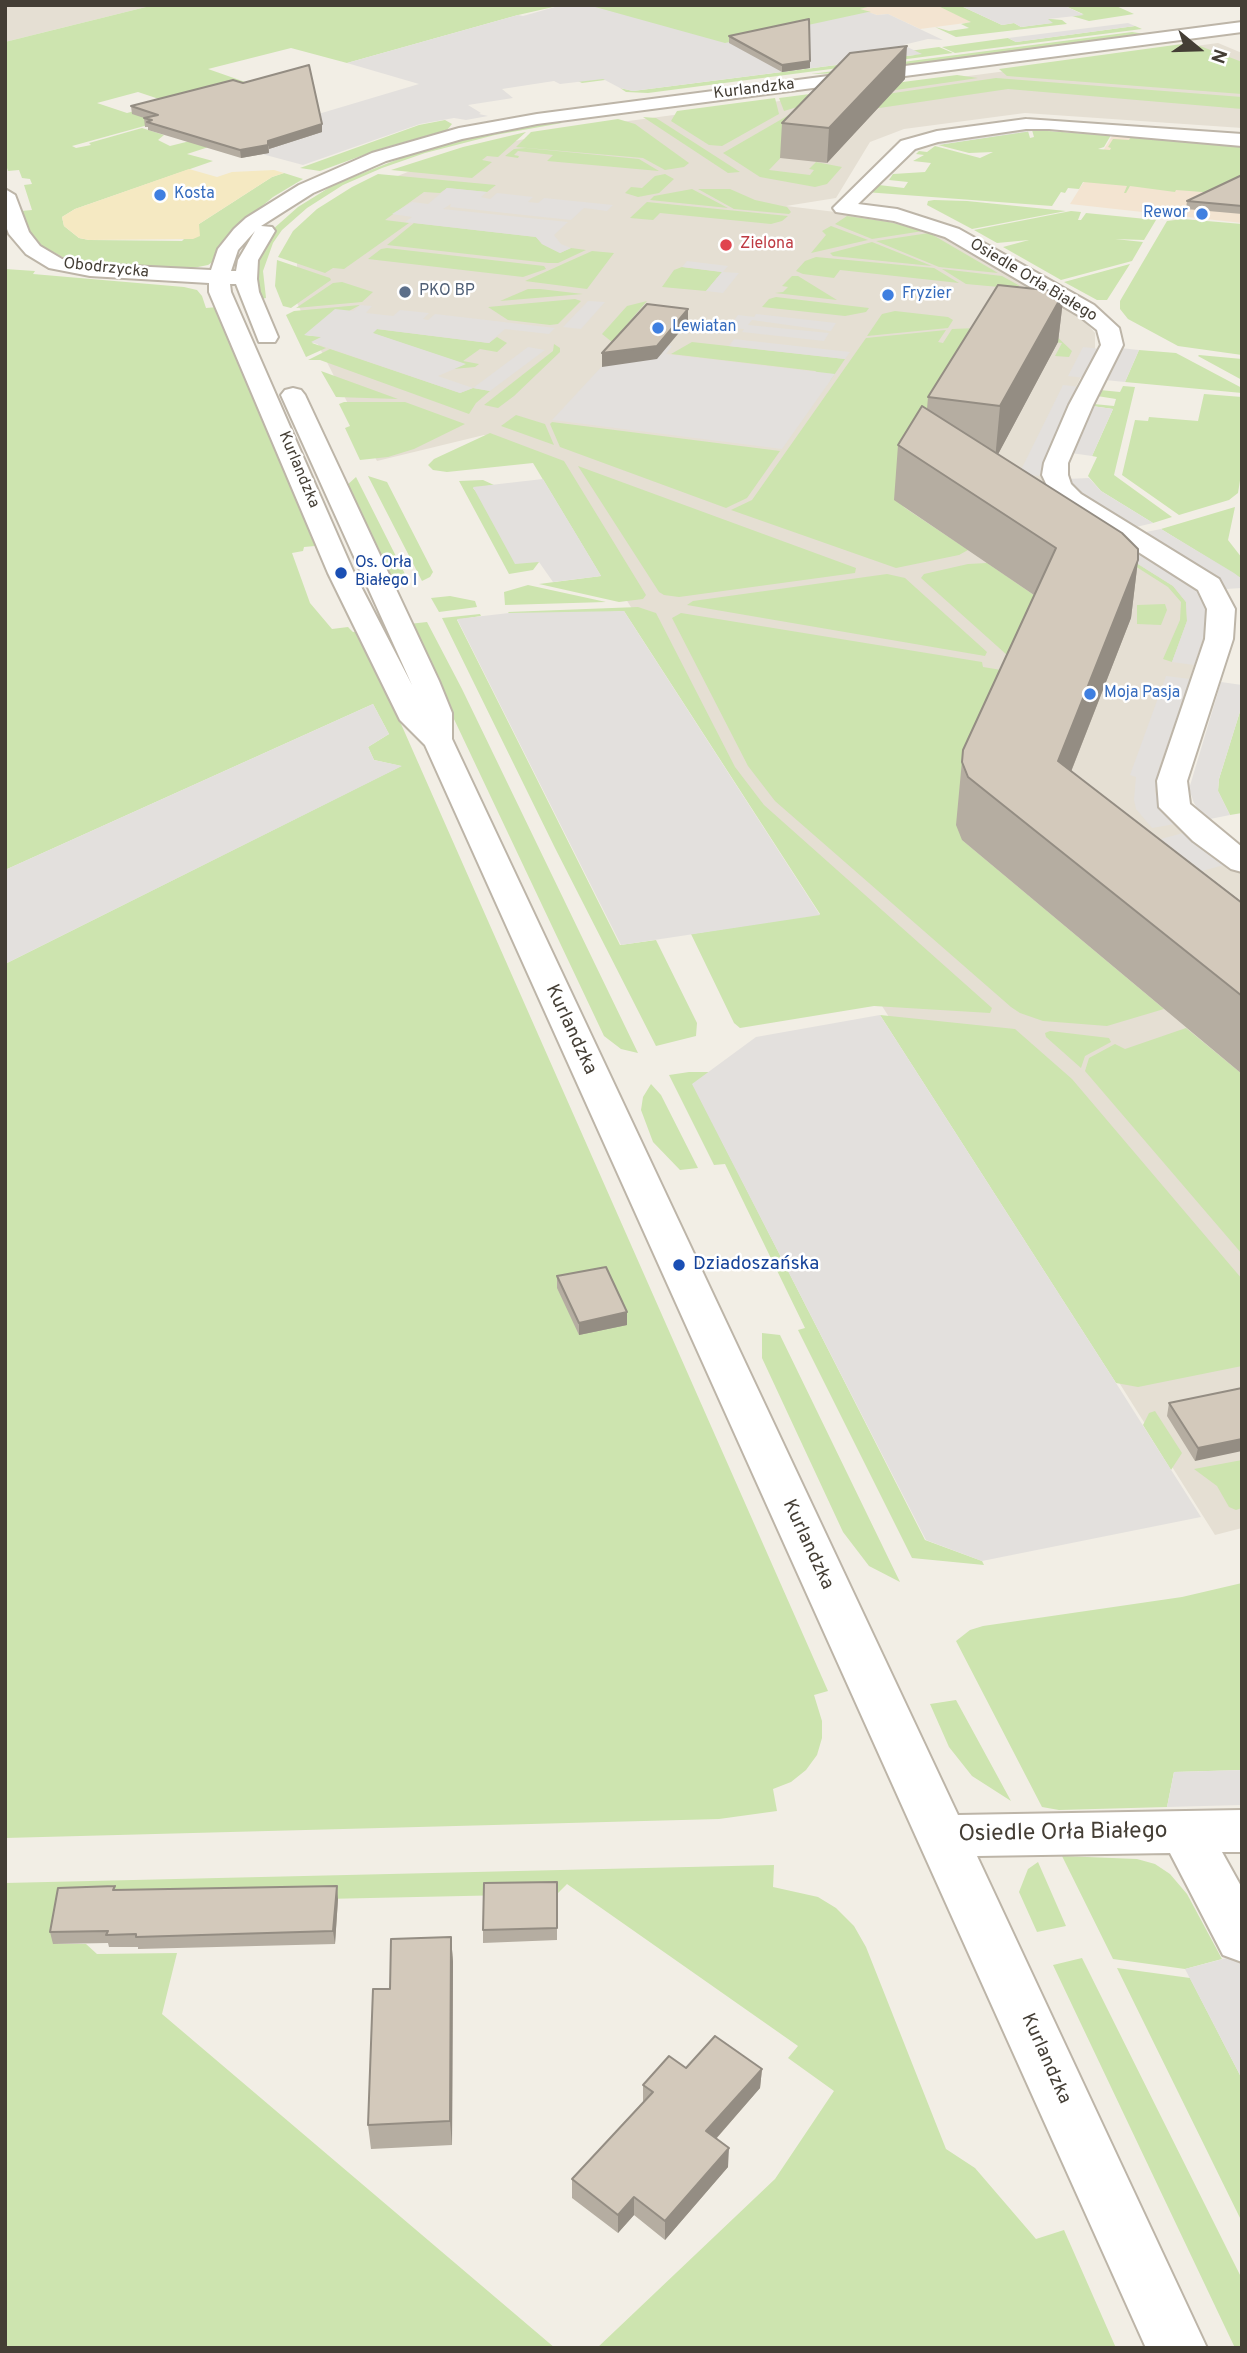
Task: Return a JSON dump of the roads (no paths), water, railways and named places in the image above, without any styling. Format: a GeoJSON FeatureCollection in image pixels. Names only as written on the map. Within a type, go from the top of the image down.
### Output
{"type":"FeatureCollection","features":[{"type":"Feature","properties":{"kind":"street","name":"Kurlandzka"},"geometry":{"type":"LineString","coordinates":[[438,741],[415,720],[365,623],[220,292],[219,277],[228,249],[253,222],[326,178],[379,157],[496,125],[1242,27]]}},
{"type":"Feature","properties":{"kind":"street","name":"Osiedle Orła Białego"},"geometry":{"type":"LineString","coordinates":[[1242,140],[1049,124],[1018,125],[937,136],[908,145],[843,208],[897,215],[952,233],[1086,310],[1108,328],[1112,345],[1081,405],[1060,453],[1055,475],[1059,487],[1072,499],[1209,585],[1221,609],[1219,639],[1172,781],[1175,807],[1204,834],[1242,862]]}},
{"type":"Feature","properties":{"kind":"street","name":"Obodrzycka"},"geometry":{"type":"LineString","coordinates":[[5,195],[16,228],[14,240],[50,261],[62,265],[246,278]]}},
{"type":"Feature","properties":{"kind":"street","name":"Kurlandzka"},"geometry":{"type":"LineString","coordinates":[[281,206],[251,253],[246,278],[248,292],[280,368],[425,681],[437,713],[438,741],[1177,2348]]}},
{"type":"Feature","properties":{"kind":"street","name":"Osiedle Orła Białego"},"geometry":{"type":"LineString","coordinates":[[942,1836],[1242,1831]]}},
{"type":"Feature","properties":{"kind":"street","name":"Osiedle Orła Białego"},"geometry":{"type":"LineString","coordinates":[[1185,1832],[1242,1939]]}},
{"type":"Feature","properties":{"kind":"place","name":"Kosta"},"geometry":{"type":"Point","coordinates":[160,195]}},
{"type":"Feature","properties":{"kind":"place","name":"Rewor"},"geometry":{"type":"Point","coordinates":[1202,214]}},
{"type":"Feature","properties":{"kind":"place","name":"Zielona"},"geometry":{"type":"Point","coordinates":[726,245]}},
{"type":"Feature","properties":{"kind":"place","name":"PKO BP"},"geometry":{"type":"Point","coordinates":[405,292]}},
{"type":"Feature","properties":{"kind":"place","name":"Fryzier"},"geometry":{"type":"Point","coordinates":[888,295]}},
{"type":"Feature","properties":{"kind":"place","name":"Lewiatan"},"geometry":{"type":"Point","coordinates":[658,328]}},
{"type":"Feature","properties":{"kind":"place","name":"Os. Orła Białego I"},"geometry":{"type":"Point","coordinates":[341,573]}},
{"type":"Feature","properties":{"kind":"place","name":"Moja Pasja"},"geometry":{"type":"Point","coordinates":[1090,694]}},
{"type":"Feature","properties":{"kind":"place","name":"Dziadoszańska"},"geometry":{"type":"Point","coordinates":[679,1265]}}]}
